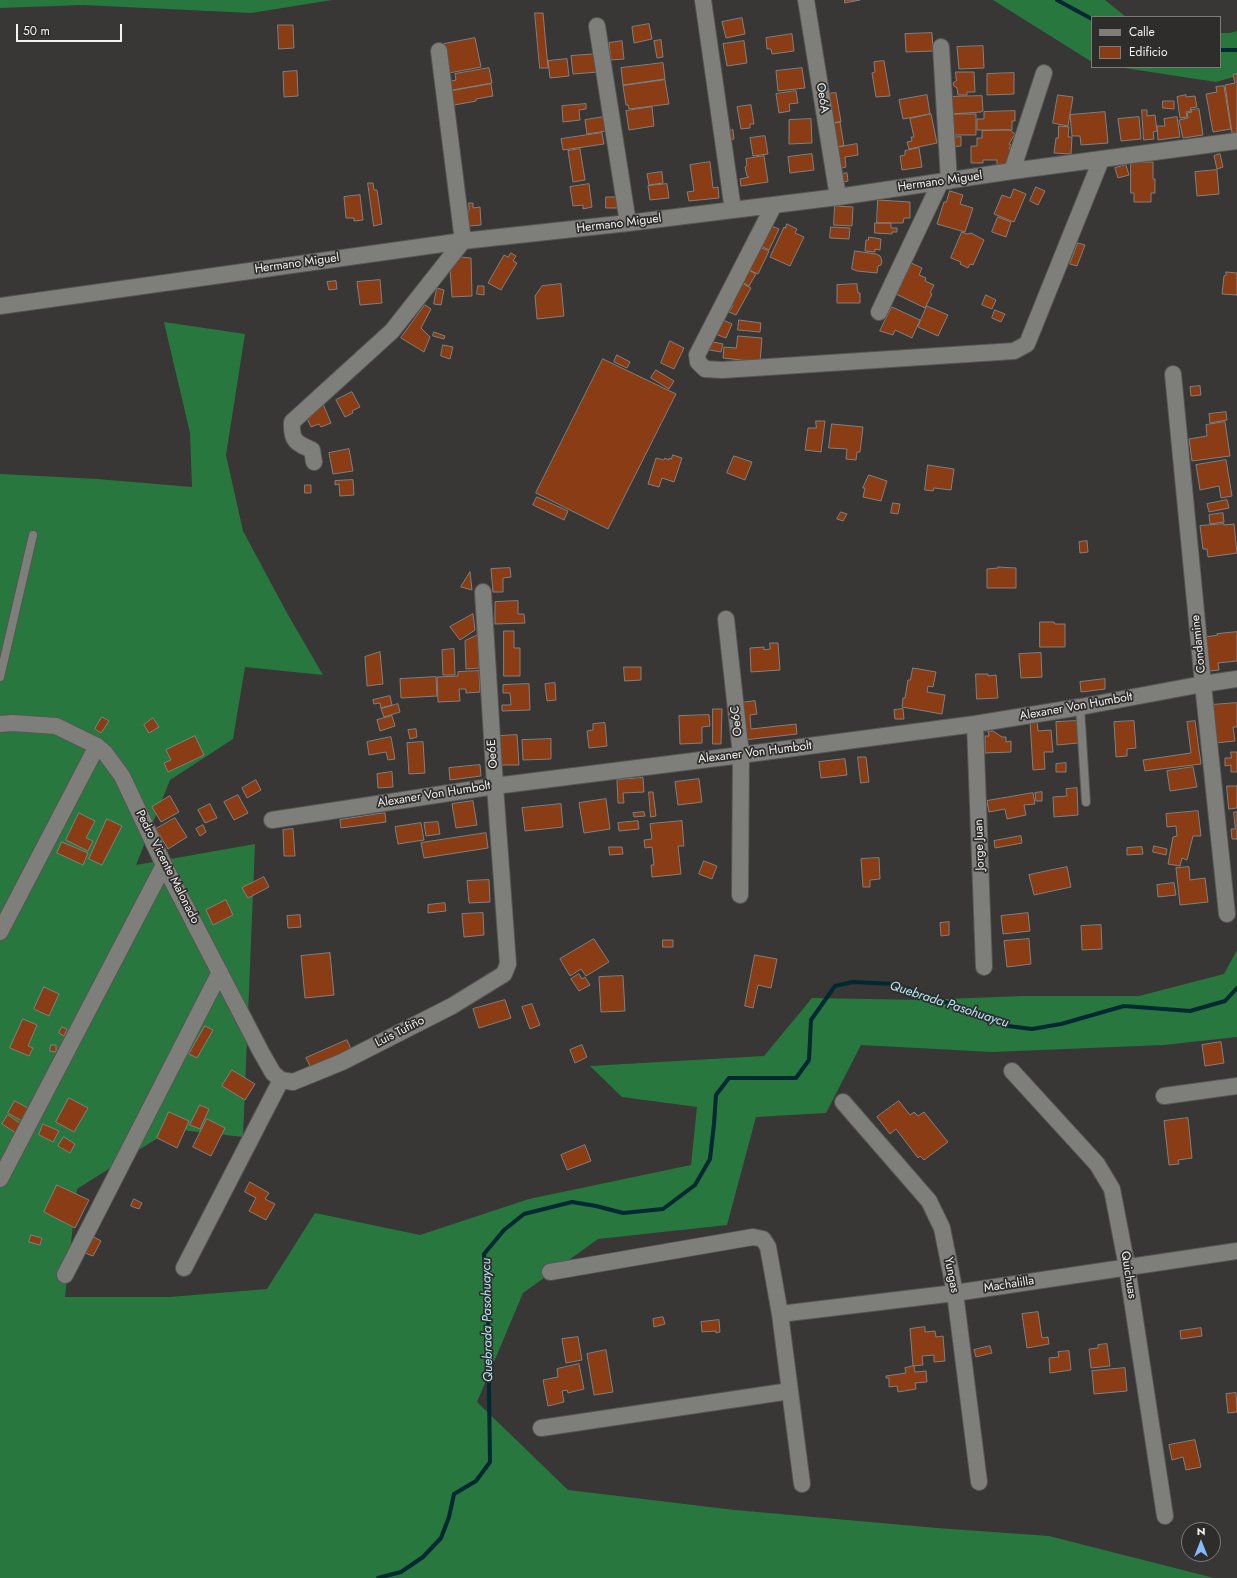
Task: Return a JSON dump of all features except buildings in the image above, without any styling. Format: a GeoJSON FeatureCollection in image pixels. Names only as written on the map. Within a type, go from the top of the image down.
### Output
{"type":"FeatureCollection","features":[{"type":"Feature","properties":{"kind":"street"},"geometry":{"type":"LineString","coordinates":[[703,0],[732,210]]}},
{"type":"Feature","properties":{"kind":"street","name":"Oe6A"},"geometry":{"type":"LineString","coordinates":[[806,0],[838,197]]}},
{"type":"Feature","properties":{"kind":"street"},"geometry":{"type":"LineString","coordinates":[[598,26],[628,223]]}},
{"type":"Feature","properties":{"kind":"street"},"geometry":{"type":"LineString","coordinates":[[879,312],[944,182],[941,47]]}},
{"type":"Feature","properties":{"kind":"street"},"geometry":{"type":"LineString","coordinates":[[314,462],[312,450],[297,443],[292,434],[292,422],[392,331],[463,241],[439,51]]}},
{"type":"Feature","properties":{"kind":"street"},"geometry":{"type":"LineString","coordinates":[[1012,171],[1044,73]]}},
{"type":"Feature","properties":{"kind":"street","name":"Hermano Miguel"},"geometry":{"type":"LineString","coordinates":[[0,306],[463,241],[628,223],[838,197],[1012,171],[1237,141]]}},
{"type":"Feature","properties":{"kind":"street"},"geometry":{"type":"LineString","coordinates":[[774,205],[697,355],[698,362],[705,369],[722,370],[1014,351],[1021,348],[1027,344],[1100,160]]}},
{"type":"Feature","properties":{"kind":"street","name":"Condamine"},"geometry":{"type":"LineString","coordinates":[[1173,374],[1227,914]]}},
{"type":"Feature","properties":{"kind":"street","name":"Oe6E"},"geometry":{"type":"LineString","coordinates":[[483,592],[508,964]]}},
{"type":"Feature","properties":{"kind":"street","name":"Oe6C"},"geometry":{"type":"LineString","coordinates":[[726,619],[741,755],[740,895]]}},
{"type":"Feature","properties":{"kind":"street","name":"Alexaner Von Humbolt"},"geometry":{"type":"LineString","coordinates":[[272,820],[495,786],[975,724],[1080,708],[1203,684],[1237,679]]}},
{"type":"Feature","properties":{"kind":"street","name":"Pedro Vicente Malonado"},"geometry":{"type":"LineString","coordinates":[[0,724],[12,723],[56,726],[97,746],[104,753],[122,776],[164,865],[261,1052],[273,1073],[281,1080]]}},
{"type":"Feature","properties":{"kind":"street","name":"Jorge Juan"},"geometry":{"type":"LineString","coordinates":[[975,724],[984,967]]}},
{"type":"Feature","properties":{"kind":"street"},"geometry":{"type":"LineString","coordinates":[[0,932],[97,746]]}},
{"type":"Feature","properties":{"kind":"street"},"geometry":{"type":"LineString","coordinates":[[0,1179],[164,865]]}},
{"type":"Feature","properties":{"kind":"street","name":"Luis Tufiño"},"geometry":{"type":"LineString","coordinates":[[281,1080],[292,1082],[342,1062],[452,1006],[504,974],[508,964]]}},
{"type":"Feature","properties":{"kind":"street"},"geometry":{"type":"LineString","coordinates":[[65,1275],[220,972]]}},
{"type":"Feature","properties":{"kind":"street","name":"Quichuas"},"geometry":{"type":"LineString","coordinates":[[1012,1071],[1097,1164],[1112,1189],[1127,1268],[1165,1516]]}},
{"type":"Feature","properties":{"kind":"street"},"geometry":{"type":"LineString","coordinates":[[184,1268],[281,1080]]}},
{"type":"Feature","properties":{"kind":"street"},"geometry":{"type":"LineString","coordinates":[[1164,1096],[1237,1086]]}},
{"type":"Feature","properties":{"kind":"street","name":"Yungas"},"geometry":{"type":"LineString","coordinates":[[843,1102],[929,1201],[942,1228],[955,1293],[979,1482]]}},
{"type":"Feature","properties":{"kind":"street"},"geometry":{"type":"LineString","coordinates":[[550,1272],[753,1237],[763,1239],[768,1247],[780,1314],[802,1484]]}},
{"type":"Feature","properties":{"kind":"street","name":"Machalilla"},"geometry":{"type":"LineString","coordinates":[[780,1314],[955,1293],[1237,1251]]}},
{"type":"Feature","properties":{"kind":"street"},"geometry":{"type":"LineString","coordinates":[[540,1428],[790,1391]]}},
{"type":"Feature","properties":{"kind":"lane"},"geometry":{"type":"LineString","coordinates":[[0,678],[33,536]]}},
{"type":"Feature","properties":{"kind":"lane"},"geometry":{"type":"LineString","coordinates":[[1080,708],[1086,802]]}},
{"type":"Feature","properties":{"kind":"green space"},"geometry":{"type":"Polygon","coordinates":[[[0,0],[332,0],[251,13],[83,5],[0,8],[0,0]]]}},
{"type":"Feature","properties":{"kind":"green space"},"geometry":{"type":"Polygon","coordinates":[[[993,0],[1105,0],[1125,16],[1091,16],[1091,61],[993,0]]]}},
{"type":"Feature","properties":{"kind":"green space"},"geometry":{"type":"Polygon","coordinates":[[[1237,31],[1237,76],[1216,82],[1125,68],[1221,68],[1221,33],[1237,31]]]}},
{"type":"Feature","properties":{"kind":"green space"},"geometry":{"type":"Polygon","coordinates":[[[164,322],[245,334],[226,455],[243,531],[287,613],[323,675],[245,667],[233,739],[170,780],[136,865],[255,844],[243,1137],[172,1129],[77,1189],[65,1297],[170,1297],[267,1289],[315,1213],[420,1235],[529,1199],[691,1165],[697,1107],[622,1097],[590,1066],[764,1056],[812,998],[921,1000],[1022,996],[1139,996],[1224,974],[1237,950],[1237,1037],[1164,1045],[992,1052],[861,1045],[826,1113],[756,1117],[727,1225],[598,1239],[523,1293],[477,1402],[568,1490],[735,1510],[937,1528],[1049,1536],[1214,1578],[0,1578],[0,474],[97,479],[192,487],[190,433],[164,322]]]}},
{"type":"Feature","properties":{"kind":"waterway"},"geometry":{"type":"LineString","coordinates":[[1057,0],[1091,18]]}},
{"type":"Feature","properties":{"kind":"waterway"},"geometry":{"type":"LineString","coordinates":[[1221,50],[1237,50]]}},
{"type":"Feature","properties":{"kind":"waterway","name":"Quebrada Pasohuaycu"},"geometry":{"type":"LineString","coordinates":[[378,1578],[401,1572],[423,1557],[441,1538],[449,1517],[454,1494],[476,1481],[490,1462],[488,1313],[484,1254],[504,1230],[524,1214],[572,1202],[623,1213],[663,1209],[695,1185],[710,1159],[716,1095],[729,1078],[796,1078],[809,1060],[811,1020],[835,986],[853,982],[894,984],[982,1015],[1008,1026],[1032,1029],[1061,1024],[1124,1006],[1190,1011],[1225,1001],[1237,988]]}}]}
